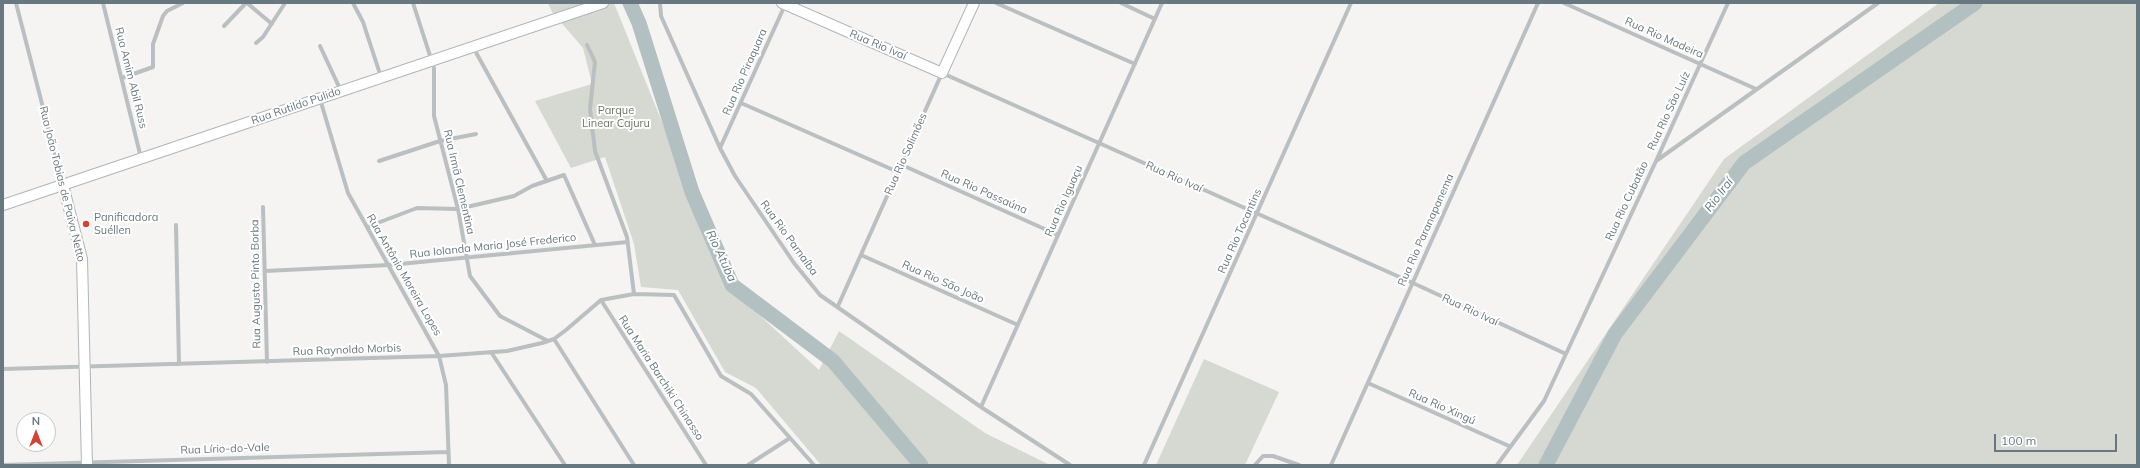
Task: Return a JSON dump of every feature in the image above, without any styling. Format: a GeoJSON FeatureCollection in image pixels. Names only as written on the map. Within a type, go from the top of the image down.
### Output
{"type":"FeatureCollection","features":[{"type":"Feature","properties":{"kind":"street","name":"Rua João Tobias de Paiva Netto"},"geometry":{"type":"LineString","coordinates":[[16,3],[82,259],[87,464]]}},
{"type":"Feature","properties":{"kind":"street","name":"Rua Amim Abil Russ"},"geometry":{"type":"LineString","coordinates":[[103,3],[142,158]]}},
{"type":"Feature","properties":{"kind":"street"},"geometry":{"type":"LineString","coordinates":[[122,78],[153,67],[153,44],[163,16],[167,11],[183,3]]}},
{"type":"Feature","properties":{"kind":"street"},"geometry":{"type":"LineString","coordinates":[[224,26],[247,3],[272,24]]}},
{"type":"Feature","properties":{"kind":"street"},"geometry":{"type":"LineString","coordinates":[[256,43],[272,24],[285,3]]}},
{"type":"Feature","properties":{"kind":"street"},"geometry":{"type":"LineString","coordinates":[[353,3],[363,22],[381,78]]}},
{"type":"Feature","properties":{"kind":"street","name":"Rua Irmã Clementina"},"geometry":{"type":"LineString","coordinates":[[413,3],[432,61],[434,72],[434,116],[458,209],[470,276],[500,316],[548,341]]}},
{"type":"Feature","properties":{"kind":"street","name":"Rua Rutildo Pulido"},"geometry":{"type":"LineString","coordinates":[[3,205],[603,3]]}},
{"type":"Feature","properties":{"kind":"street","name":"Rua Rio Parnaíba"},"geometry":{"type":"LineString","coordinates":[[660,3],[661,16],[720,148],[735,176],[794,263],[820,295],[981,406],[1070,465]]}},
{"type":"Feature","properties":{"kind":"street","name":"Rua Rio Solimões"},"geometry":{"type":"LineString","coordinates":[[838,306],[974,3]]}},
{"type":"Feature","properties":{"kind":"street"},"geometry":{"type":"LineString","coordinates":[[996,3],[1135,64]]}},
{"type":"Feature","properties":{"kind":"street"},"geometry":{"type":"LineString","coordinates":[[1121,3],[1155,19]]}},
{"type":"Feature","properties":{"kind":"street","name":"Rua Rio Iguaçu"},"geometry":{"type":"LineString","coordinates":[[981,406],[1162,3]]}},
{"type":"Feature","properties":{"kind":"street","name":"Rua Rio Tocantins"},"geometry":{"type":"LineString","coordinates":[[1144,465],[1351,3]]}},
{"type":"Feature","properties":{"kind":"street","name":"Rua Rio Paranapanema"},"geometry":{"type":"LineString","coordinates":[[1331,465],[1538,3]]}},
{"type":"Feature","properties":{"kind":"street","name":"Rua Rio Madeira"},"geometry":{"type":"LineString","coordinates":[[1564,3],[1756,89]]}},
{"type":"Feature","properties":{"kind":"street","name":"Rua Rio São Luíz"},"geometry":{"type":"LineString","coordinates":[[1656,161],[1702,64],[1728,3]]}},
{"type":"Feature","properties":{"kind":"street","name":"Rua Rio Cubatão"},"geometry":{"type":"LineString","coordinates":[[1497,465],[1509,446],[1544,400],[1656,161],[1878,3]]}},
{"type":"Feature","properties":{"kind":"street","name":"Rua Rio Piraquara"},"geometry":{"type":"LineString","coordinates":[[720,148],[784,4]]}},
{"type":"Feature","properties":{"kind":"street","name":"Rua Rio Ivaí"},"geometry":{"type":"LineString","coordinates":[[784,4],[1413,283],[1566,354]]}},
{"type":"Feature","properties":{"kind":"street"},"geometry":{"type":"LineString","coordinates":[[587,45],[595,62],[590,109],[595,151],[628,242],[634,294]]}},
{"type":"Feature","properties":{"kind":"street"},"geometry":{"type":"LineString","coordinates":[[320,46],[341,91]]}},
{"type":"Feature","properties":{"kind":"street"},"geometry":{"type":"LineString","coordinates":[[473,47],[547,181]]}},
{"type":"Feature","properties":{"kind":"street","name":"Rua Antônio Moreira Lopes"},"geometry":{"type":"LineString","coordinates":[[320,98],[348,193],[440,356],[446,385],[449,465]]}},
{"type":"Feature","properties":{"kind":"street"},"geometry":{"type":"LineString","coordinates":[[741,103],[898,172]]}},
{"type":"Feature","properties":{"kind":"street"},"geometry":{"type":"LineString","coordinates":[[379,161],[440,142],[476,134]]}},
{"type":"Feature","properties":{"kind":"street","name":"Rua Rio Passaúna"},"geometry":{"type":"LineString","coordinates":[[902,165],[1058,235]]}},
{"type":"Feature","properties":{"kind":"street"},"geometry":{"type":"LineString","coordinates":[[367,227],[417,208],[458,209],[514,196],[564,175],[595,245]]}},
{"type":"Feature","properties":{"kind":"street","name":"Rua Augusto Pinto Borba"},"geometry":{"type":"LineString","coordinates":[[263,207],[267,362]]}},
{"type":"Feature","properties":{"kind":"street"},"geometry":{"type":"LineString","coordinates":[[176,225],[179,364]]}},
{"type":"Feature","properties":{"kind":"street","name":"Rua Iolanda Maria José Frederico"},"geometry":{"type":"LineString","coordinates":[[265,271],[389,266],[628,242]]}},
{"type":"Feature","properties":{"kind":"street","name":"Rua Rio São João"},"geometry":{"type":"LineString","coordinates":[[861,255],[1018,325]]}},
{"type":"Feature","properties":{"kind":"street"},"geometry":{"type":"LineString","coordinates":[[601,300],[634,294],[674,295],[718,374],[751,394],[814,465]]}},
{"type":"Feature","properties":{"kind":"street","name":"Rua Raynoldo Morbis"},"geometry":{"type":"LineString","coordinates":[[3,370],[440,356],[517,349],[554,339],[601,300]]}},
{"type":"Feature","properties":{"kind":"street","name":"Rua Maria Barchiki Chinasso"},"geometry":{"type":"LineString","coordinates":[[601,300],[706,465]]}},
{"type":"Feature","properties":{"kind":"street"},"geometry":{"type":"LineString","coordinates":[[554,339],[634,465]]}},
{"type":"Feature","properties":{"kind":"street"},"geometry":{"type":"LineString","coordinates":[[491,352],[565,465]]}},
{"type":"Feature","properties":{"kind":"street","name":"Rua Rio Xingú"},"geometry":{"type":"LineString","coordinates":[[1368,383],[1509,446]]}},
{"type":"Feature","properties":{"kind":"street"},"geometry":{"type":"LineString","coordinates":[[748,465],[790,438]]}},
{"type":"Feature","properties":{"kind":"street","name":"Rua Lírio-do-Vale"},"geometry":{"type":"LineString","coordinates":[[3,465],[87,464],[448,452]]}},
{"type":"Feature","properties":{"kind":"street"},"geometry":{"type":"LineString","coordinates":[[1255,465],[1264,456],[1273,456],[1299,465]]}},
{"type":"Feature","properties":{"kind":"green space","name":"Parque Linear Cajuru"},"geometry":{"type":"Polygon","coordinates":[[[548,3],[614,3],[728,286],[819,370],[839,331],[985,433],[1050,465],[821,465],[756,388],[725,372],[678,290],[641,287],[634,244],[605,157],[571,168],[535,101],[592,84],[583,48],[552,12],[548,3]]]}},
{"type":"Feature","properties":{"kind":"green space"},"geometry":{"type":"Polygon","coordinates":[[[1939,3],[2137,3],[2137,465],[1517,465],[1724,159],[1939,3]]]}},
{"type":"Feature","properties":{"kind":"green space"},"geometry":{"type":"Polygon","coordinates":[[[1204,359],[1279,392],[1245,465],[1156,465],[1204,359]]]}},
{"type":"Feature","properties":{"kind":"waterway","name":"Rio Atuba"},"geometry":{"type":"LineString","coordinates":[[630,3],[639,23],[692,192],[732,285],[833,361],[921,465]]}},
{"type":"Feature","properties":{"kind":"waterway","name":"Rio Iraí"},"geometry":{"type":"LineString","coordinates":[[1546,465],[1615,334],[1744,163],[1975,3]]}},
{"type":"Feature","properties":{"kind":"place","name":"Panificadora Suéllen"},"geometry":{"type":"Point","coordinates":[86,224]}}]}
